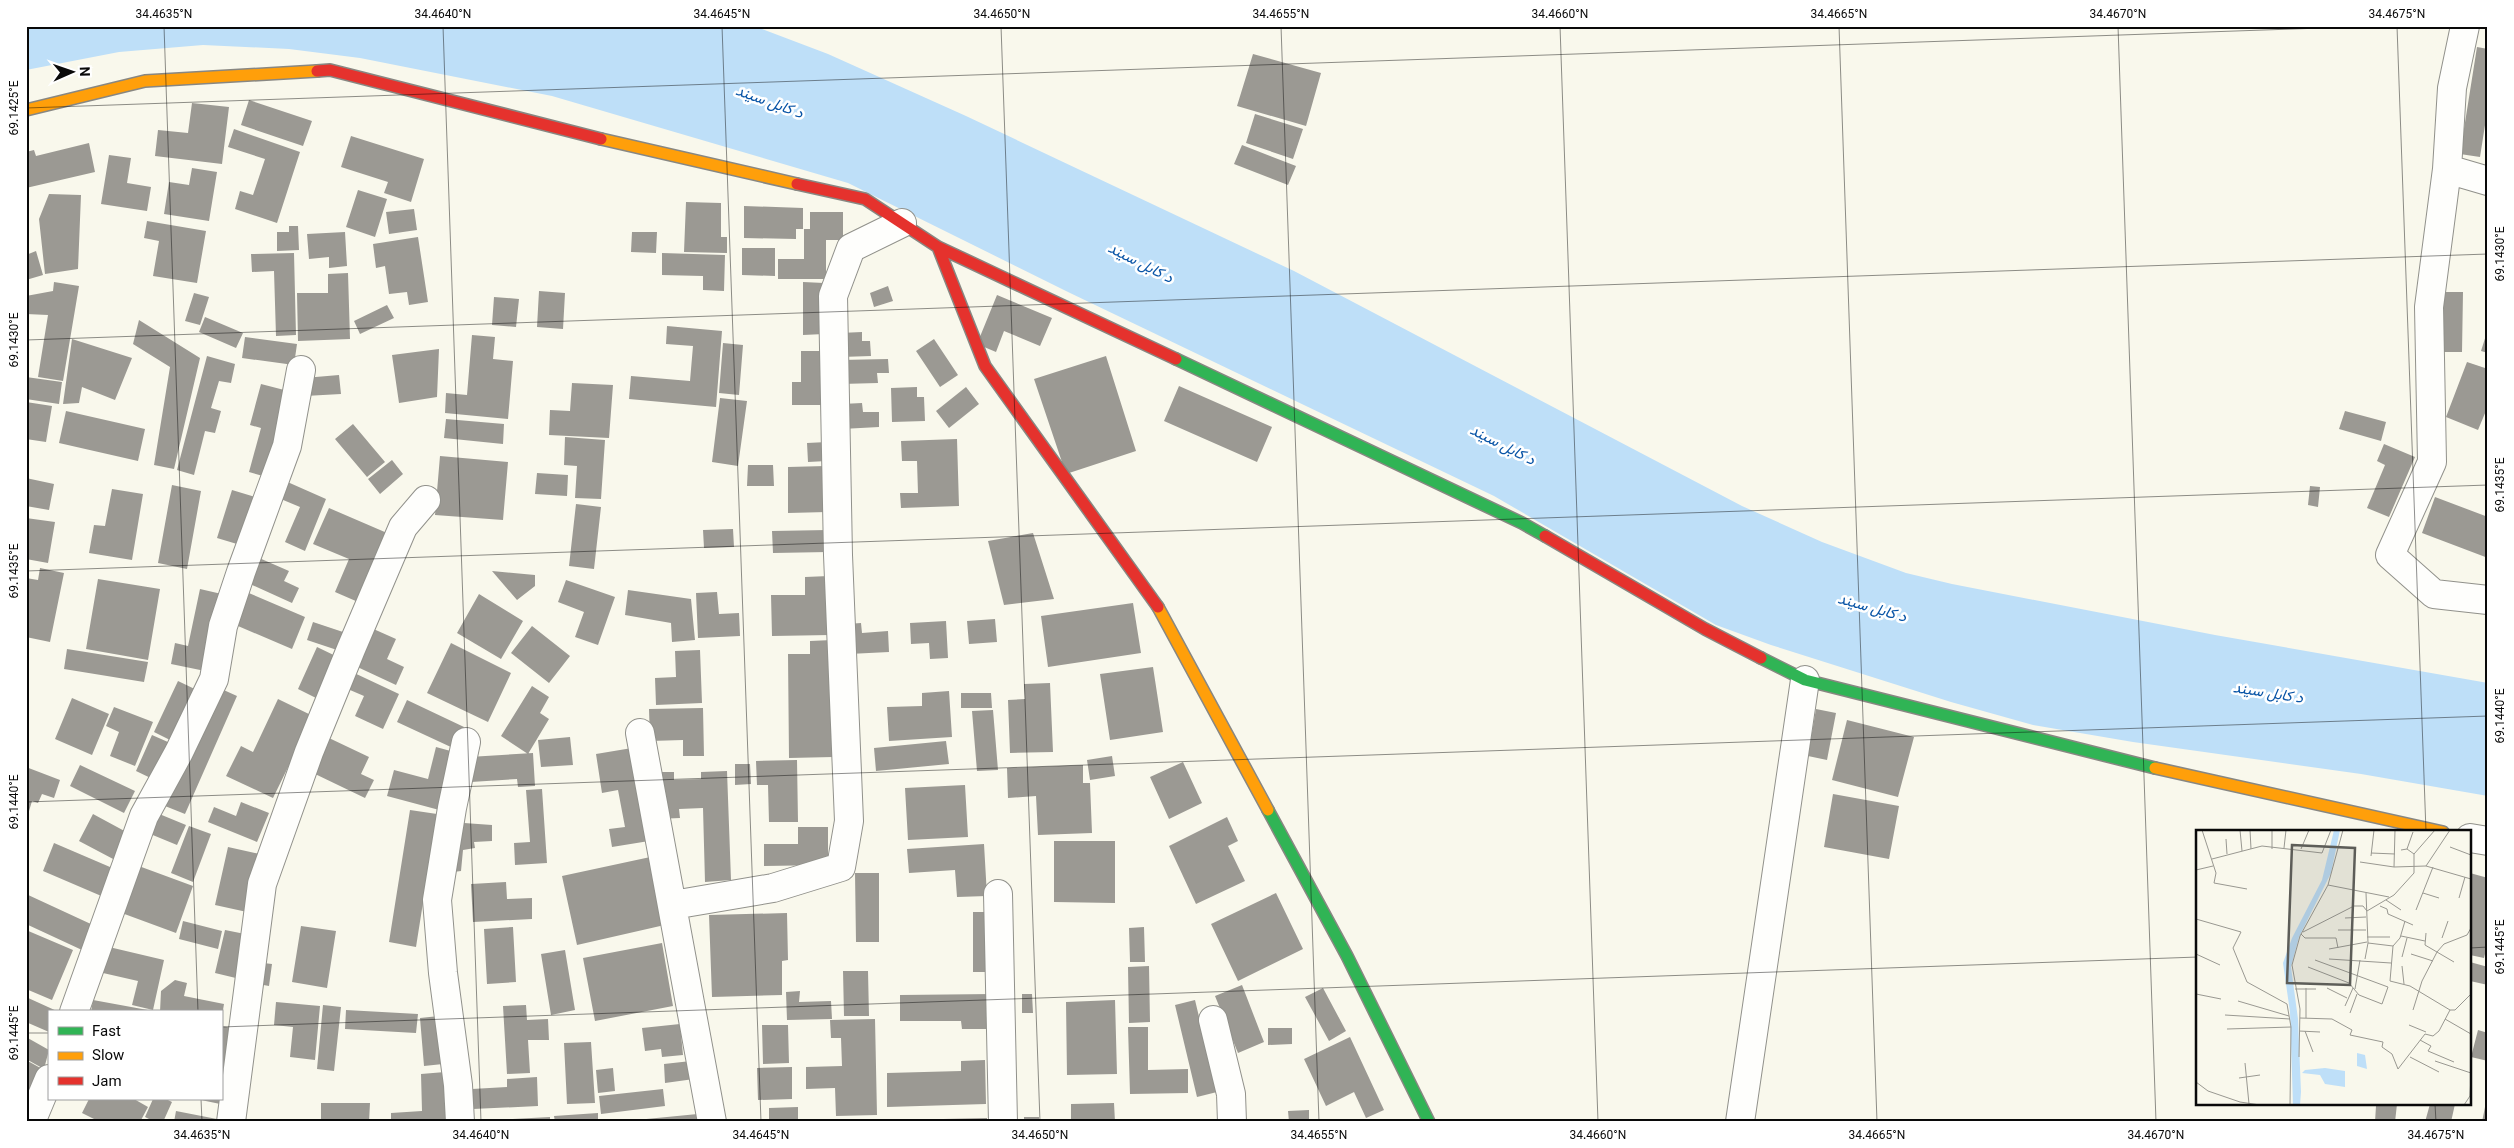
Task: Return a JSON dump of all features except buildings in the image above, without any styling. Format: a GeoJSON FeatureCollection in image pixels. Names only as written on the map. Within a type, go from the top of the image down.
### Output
{"type":"FeatureCollection","features":[{"type":"Feature","properties":{"kind":"street"},"geometry":{"type":"LineString","coordinates":[[2465,26],[2452,88],[2447,169],[2429,307],[2432,462],[2390,555],[2434,594],[2488,600]]}},
{"type":"Feature","properties":{"kind":"street"},"geometry":{"type":"LineString","coordinates":[[26,110],[145,81],[330,70],[568,132],[865,199],[938,247],[1522,523],[1705,629],[1806,680],[2145,766],[2434,830]]}},
{"type":"Feature","properties":{"kind":"street"},"geometry":{"type":"LineString","coordinates":[[2447,169],[2488,181]]}},
{"type":"Feature","properties":{"kind":"street"},"geometry":{"type":"LineString","coordinates":[[673,905],[772,888],[841,867],[850,821],[838,554],[833,296],[851,248],[902,223]]}},
{"type":"Feature","properties":{"kind":"street"},"geometry":{"type":"LineString","coordinates":[[938,247],[985,366],[1158,607],[1347,956],[1429,1122]]}},
{"type":"Feature","properties":{"kind":"street"},"geometry":{"type":"LineString","coordinates":[[75,1010],[144,816],[179,752],[214,679],[223,626],[240,572],[288,446],[301,370]]}},
{"type":"Feature","properties":{"kind":"street"},"geometry":{"type":"LineString","coordinates":[[231,1122],[262,884],[309,752],[358,631],[403,527],[426,500]]}},
{"type":"Feature","properties":{"kind":"street"},"geometry":{"type":"LineString","coordinates":[[1740,1122],[1806,680]]}},
{"type":"Feature","properties":{"kind":"street"},"geometry":{"type":"LineString","coordinates":[[640,733],[648,789],[673,905],[712,1122]]}},
{"type":"Feature","properties":{"kind":"street"},"geometry":{"type":"LineString","coordinates":[[460,1122],[458,1085],[443,974],[437,900],[452,808],[466,742]]}},
{"type":"Feature","properties":{"kind":"street"},"geometry":{"type":"LineString","coordinates":[[2472,838],[2488,841]]}},
{"type":"Feature","properties":{"kind":"street"},"geometry":{"type":"LineString","coordinates":[[998,894],[1003,1122]]}},
{"type":"Feature","properties":{"kind":"street"},"geometry":{"type":"LineString","coordinates":[[1213,1020],[1231,1094],[1232,1122]]}},
{"type":"Feature","properties":{"kind":"street"},"geometry":{"type":"LineString","coordinates":[[31,1122],[48,1081]]}},
{"type":"Feature","properties":{"kind":"water","name":"د کابل سيند"},"geometry":{"type":"Polygon","coordinates":[[[26,26],[754,26],[828,54],[966,116],[1294,271],[1742,506],[1822,542],[1906,573],[1952,584],[2215,635],[2488,683],[2488,796],[2361,774],[2133,742],[2033,725],[1951,702],[1771,645],[1716,625],[1494,496],[1068,292],[848,183],[552,96],[360,58],[289,49],[203,45],[119,52],[26,70],[26,26]]]}},
{"type":"Feature","properties":{"kind":"traffic: fast"},"geometry":{"type":"LineString","coordinates":[[1176,359],[1522,523],[1545,536]]}},
{"type":"Feature","properties":{"kind":"traffic: fast"},"geometry":{"type":"LineString","coordinates":[[1761,658],[1805,680],[2155,768]]}},
{"type":"Feature","properties":{"kind":"traffic: fast"},"geometry":{"type":"LineString","coordinates":[[1268,810],[1347,956],[1429,1122]]}},
{"type":"Feature","properties":{"kind":"traffic: slow"},"geometry":{"type":"LineString","coordinates":[[26,110],[145,81],[317,71]]}},
{"type":"Feature","properties":{"kind":"traffic: slow"},"geometry":{"type":"LineString","coordinates":[[601,139],[797,184]]}},
{"type":"Feature","properties":{"kind":"traffic: slow"},"geometry":{"type":"LineString","coordinates":[[1158,607],[1268,810]]}},
{"type":"Feature","properties":{"kind":"traffic: slow"},"geometry":{"type":"LineString","coordinates":[[2155,768],[2434,830]]}},
{"type":"Feature","properties":{"kind":"traffic: jam"},"geometry":{"type":"LineString","coordinates":[[317,71],[330,70],[601,139]]}},
{"type":"Feature","properties":{"kind":"traffic: jam"},"geometry":{"type":"LineString","coordinates":[[797,184],[865,199],[938,247],[1176,359]]}},
{"type":"Feature","properties":{"kind":"traffic: jam"},"geometry":{"type":"LineString","coordinates":[[938,247],[985,366],[1158,607]]}},
{"type":"Feature","properties":{"kind":"traffic: jam"},"geometry":{"type":"LineString","coordinates":[[1545,536],[1705,629],[1761,658]]}}]}
